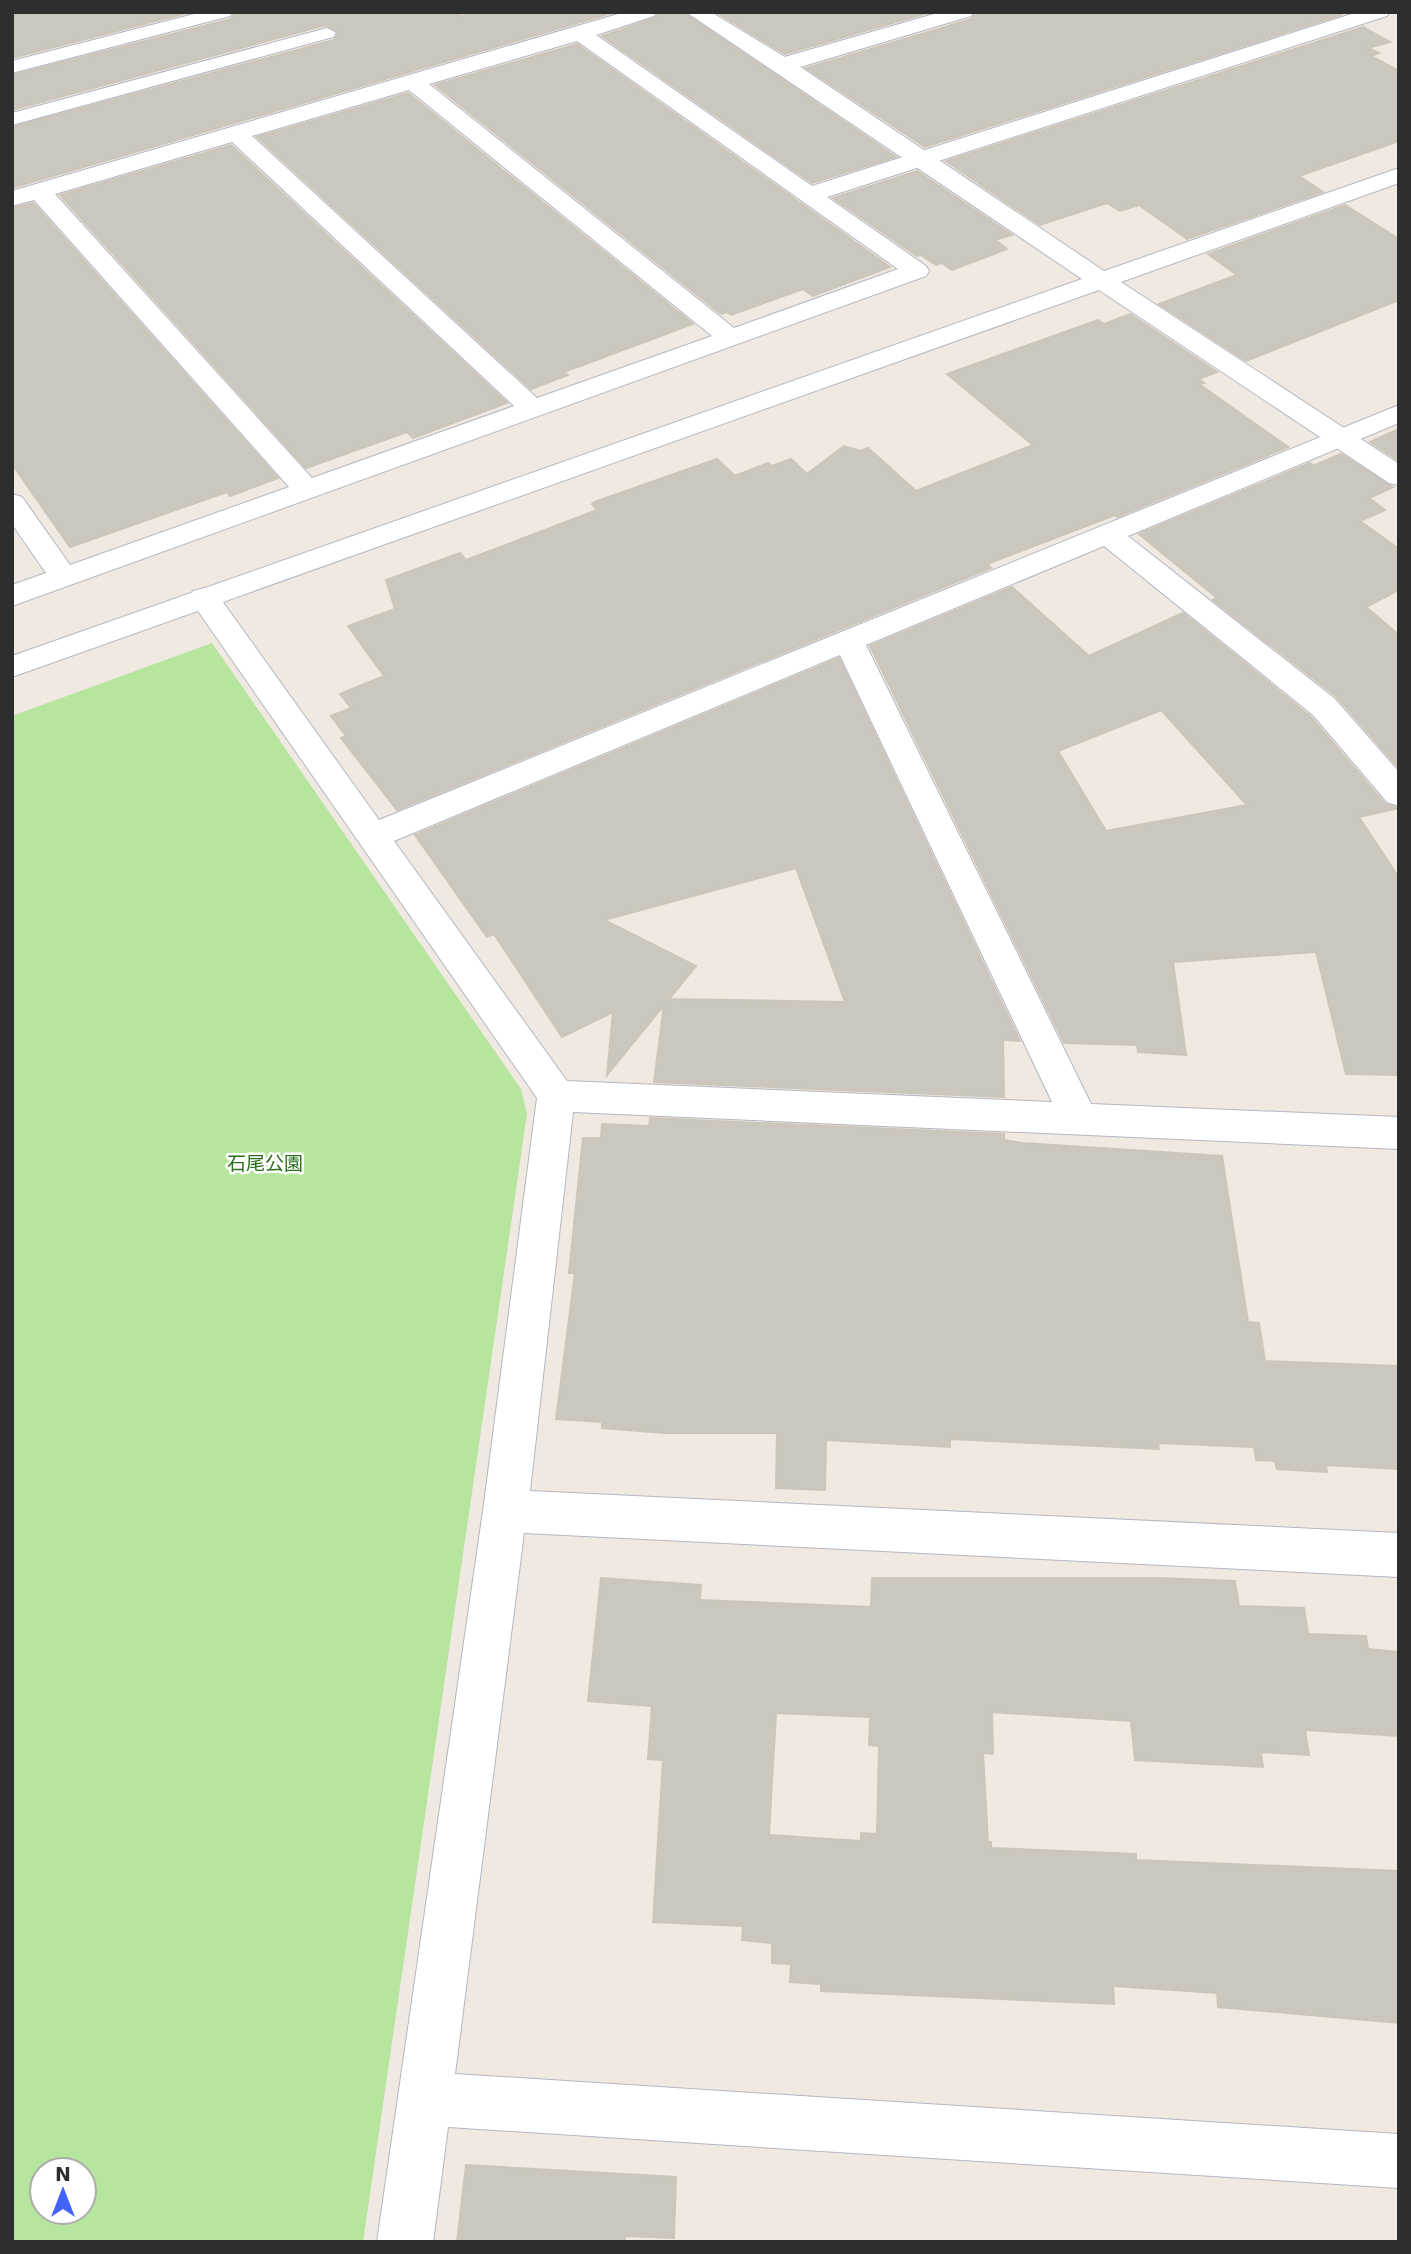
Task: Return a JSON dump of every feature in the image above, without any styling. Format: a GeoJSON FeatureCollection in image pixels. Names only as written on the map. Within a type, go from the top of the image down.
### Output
{"type":"FeatureCollection","features":[{"type":"Feature","properties":{"kind":"street"},"geometry":{"type":"LineString","coordinates":[[12,199],[647,12]]}},
{"type":"Feature","properties":{"kind":"street"},"geometry":{"type":"LineString","coordinates":[[696,12],[782,65],[1103,282],[1399,477]]}},
{"type":"Feature","properties":{"kind":"street"},"geometry":{"type":"LineString","coordinates":[[782,65],[964,12]]}},
{"type":"Feature","properties":{"kind":"street"},"geometry":{"type":"LineString","coordinates":[[809,195],[1380,12]]}},
{"type":"Feature","properties":{"kind":"street"},"geometry":{"type":"LineString","coordinates":[[12,596],[917,271],[580,33]]}},
{"type":"Feature","properties":{"kind":"street"},"geometry":{"type":"LineString","coordinates":[[413,82],[731,338]]}},
{"type":"Feature","properties":{"kind":"street"},"geometry":{"type":"LineString","coordinates":[[237,134],[533,409]]}},
{"type":"Feature","properties":{"kind":"street"},"geometry":{"type":"LineString","coordinates":[[12,667],[1399,175]]}},
{"type":"Feature","properties":{"kind":"street"},"geometry":{"type":"LineString","coordinates":[[39,191],[306,489]]}},
{"type":"Feature","properties":{"kind":"street"},"geometry":{"type":"LineString","coordinates":[[372,836],[1109,535],[1399,413]]}},
{"type":"Feature","properties":{"kind":"street"},"geometry":{"type":"LineString","coordinates":[[12,503],[64,578]]}},
{"type":"Feature","properties":{"kind":"street"},"geometry":{"type":"LineString","coordinates":[[1109,535],[1324,707],[1399,794]]}},
{"type":"Feature","properties":{"kind":"street"},"geometry":{"type":"LineString","coordinates":[[204,598],[556,1096],[505,1511],[405,2242]]}},
{"type":"Feature","properties":{"kind":"street"},"geometry":{"type":"LineString","coordinates":[[849,641],[1080,1120]]}},
{"type":"Feature","properties":{"kind":"street"},"geometry":{"type":"LineString","coordinates":[[556,1096],[1399,1133]]}},
{"type":"Feature","properties":{"kind":"street"},"geometry":{"type":"LineString","coordinates":[[505,1511],[1399,1555]]}},
{"type":"Feature","properties":{"kind":"street"},"geometry":{"type":"LineString","coordinates":[[425,2099],[1399,2161]]}},
{"type":"Feature","properties":{"kind":"lane"},"geometry":{"type":"LineString","coordinates":[[12,67],[224,12]]}},
{"type":"Feature","properties":{"kind":"lane"},"geometry":{"type":"LineString","coordinates":[[12,119],[327,33]]}},
{"type":"Feature","properties":{"kind":"green space","name":"石尾公園"},"geometry":{"type":"Polygon","coordinates":[[[212,643],[521,1089],[527,1114],[363,2242],[12,2242],[12,716],[212,643]]]}},
{"type":"Feature","properties":{"kind":"building"},"geometry":{"type":"Polygon","coordinates":[[[12,12],[191,12],[12,58],[12,12]]]}},
{"type":"Feature","properties":{"kind":"building"},"geometry":{"type":"Polygon","coordinates":[[[235,12],[456,12],[461,16],[474,12],[615,12],[12,188],[12,127],[334,40],[339,32],[326,25],[12,110],[12,75],[231,19],[235,12]]]}},
{"type":"Feature","properties":{"kind":"building"},"geometry":{"type":"Polygon","coordinates":[[[659,12],[683,12],[896,157],[812,183],[602,36],[655,18],[659,12]]]}},
{"type":"Feature","properties":{"kind":"building"},"geometry":{"type":"Polygon","coordinates":[[[716,12],[931,12],[785,54],[716,12]]]}},
{"type":"Feature","properties":{"kind":"building"},"geometry":{"type":"Polygon","coordinates":[[[976,12],[1336,12],[1341,15],[925,147],[806,68],[972,19],[976,12]]]}},
{"type":"Feature","properties":{"kind":"building"},"geometry":{"type":"Polygon","coordinates":[[[1363,27],[1390,42],[1368,48],[1379,53],[1371,56],[1399,71],[1399,141],[1299,176],[1323,192],[1187,239],[1139,205],[1120,211],[1107,203],[1040,225],[946,161],[1363,27]]]}},
{"type":"Feature","properties":{"kind":"building"},"geometry":{"type":"Polygon","coordinates":[[[577,44],[890,267],[813,296],[803,289],[731,315],[727,312],[721,314],[435,85],[577,44]]]}},
{"type":"Feature","properties":{"kind":"building"},"geometry":{"type":"Polygon","coordinates":[[[408,93],[693,324],[564,372],[568,375],[531,389],[257,137],[408,93]]]}},
{"type":"Feature","properties":{"kind":"building"},"geometry":{"type":"Polygon","coordinates":[[[231,145],[507,403],[413,438],[407,432],[306,468],[60,195],[231,145]]]}},
{"type":"Feature","properties":{"kind":"building"},"geometry":{"type":"Polygon","coordinates":[[[917,171],[1012,235],[995,240],[1007,249],[952,270],[942,263],[936,265],[921,255],[917,256],[833,198],[917,171]]]}},
{"type":"Feature","properties":{"kind":"building"},"geometry":{"type":"Polygon","coordinates":[[[33,203],[278,478],[230,496],[227,492],[70,547],[12,464],[12,208],[33,203]]]}},
{"type":"Feature","properties":{"kind":"building"},"geometry":{"type":"Polygon","coordinates":[[[1345,205],[1399,239],[1399,300],[1246,361],[1159,304],[1237,275],[1208,254],[1345,205]]]}},
{"type":"Feature","properties":{"kind":"building"},"geometry":{"type":"Polygon","coordinates":[[[1130,314],[1217,372],[1199,379],[1204,383],[1199,384],[1288,447],[1117,517],[1115,515],[987,564],[991,568],[397,810],[341,738],[346,736],[331,716],[351,708],[340,694],[384,676],[348,626],[395,609],[386,580],[460,553],[466,560],[597,510],[592,504],[594,502],[717,459],[735,476],[768,463],[772,466],[791,459],[807,474],[844,446],[860,451],[868,448],[916,491],[1033,445],[947,374],[1098,320],[1104,324],[1130,314]]]}},
{"type":"Feature","properties":{"kind":"building"},"geometry":{"type":"Polygon","coordinates":[[[1399,429],[1399,461],[1370,442],[1399,429]]]}},
{"type":"Feature","properties":{"kind":"building"},"geometry":{"type":"Polygon","coordinates":[[[1341,454],[1393,487],[1369,498],[1385,510],[1360,521],[1399,549],[1399,590],[1366,607],[1399,635],[1399,768],[1337,697],[1213,600],[1217,598],[1139,534],[1310,463],[1313,466],[1341,454]]]}},
{"type":"Feature","properties":{"kind":"building"},"geometry":{"type":"Polygon","coordinates":[[[1012,587],[1089,656],[1183,613],[1311,717],[1385,804],[1399,808],[1359,817],[1399,878],[1399,1075],[1346,1074],[1316,952],[1173,962],[1186,1055],[1138,1052],[1137,1045],[1064,1043],[870,646],[1012,587]],[[1161,710],[1058,751],[1106,831],[1247,805],[1161,710]]]}},
{"type":"Feature","properties":{"kind":"building"},"geometry":{"type":"Polygon","coordinates":[[[839,658],[1020,1041],[1003,1040],[1004,1097],[654,1082],[664,1005],[607,1075],[613,1012],[562,1037],[494,934],[487,937],[415,835],[839,658]],[[796,868],[604,920],[696,966],[669,999],[845,1002],[796,868]]]}},
{"type":"Feature","properties":{"kind":"building"},"geometry":{"type":"Polygon","coordinates":[[[650,1118],[1004,1134],[1004,1140],[1023,1143],[1222,1156],[1248,1322],[1259,1323],[1265,1361],[1399,1366],[1399,1469],[1326,1465],[1327,1472],[1277,1469],[1275,1461],[1256,1460],[1254,1447],[1158,1443],[1159,1449],[950,1439],[950,1447],[826,1440],[825,1490],[776,1488],[777,1433],[664,1433],[602,1428],[602,1422],[556,1419],[575,1273],[569,1273],[583,1138],[601,1138],[602,1124],[649,1126],[650,1118]]]}},
{"type":"Feature","properties":{"kind":"building"},"geometry":{"type":"Polygon","coordinates":[[[601,1578],[701,1585],[700,1600],[871,1607],[872,1578],[1157,1578],[1235,1581],[1239,1606],[1304,1608],[1308,1634],[1366,1636],[1368,1649],[1399,1652],[1399,1736],[1305,1730],[1309,1755],[1261,1752],[1263,1767],[1135,1760],[1131,1721],[992,1712],[993,1754],[983,1753],[988,1842],[991,1842],[991,1848],[1136,1854],[1136,1860],[1399,1871],[1399,2023],[1218,2007],[1217,1993],[1113,1986],[1114,2004],[821,1991],[821,1984],[790,1982],[791,1964],[772,1963],[772,1943],[742,1940],[743,1926],[653,1922],[663,1760],[648,1759],[652,1706],[588,1701],[601,1578]],[[776,1713],[769,1835],[861,1841],[861,1833],[877,1834],[879,1746],[869,1745],[870,1717],[776,1713]]]}},
{"type":"Feature","properties":{"kind":"building"},"geometry":{"type":"Polygon","coordinates":[[[466,2165],[676,2177],[674,2238],[625,2236],[625,2242],[457,2242],[466,2165]]]}}]}
